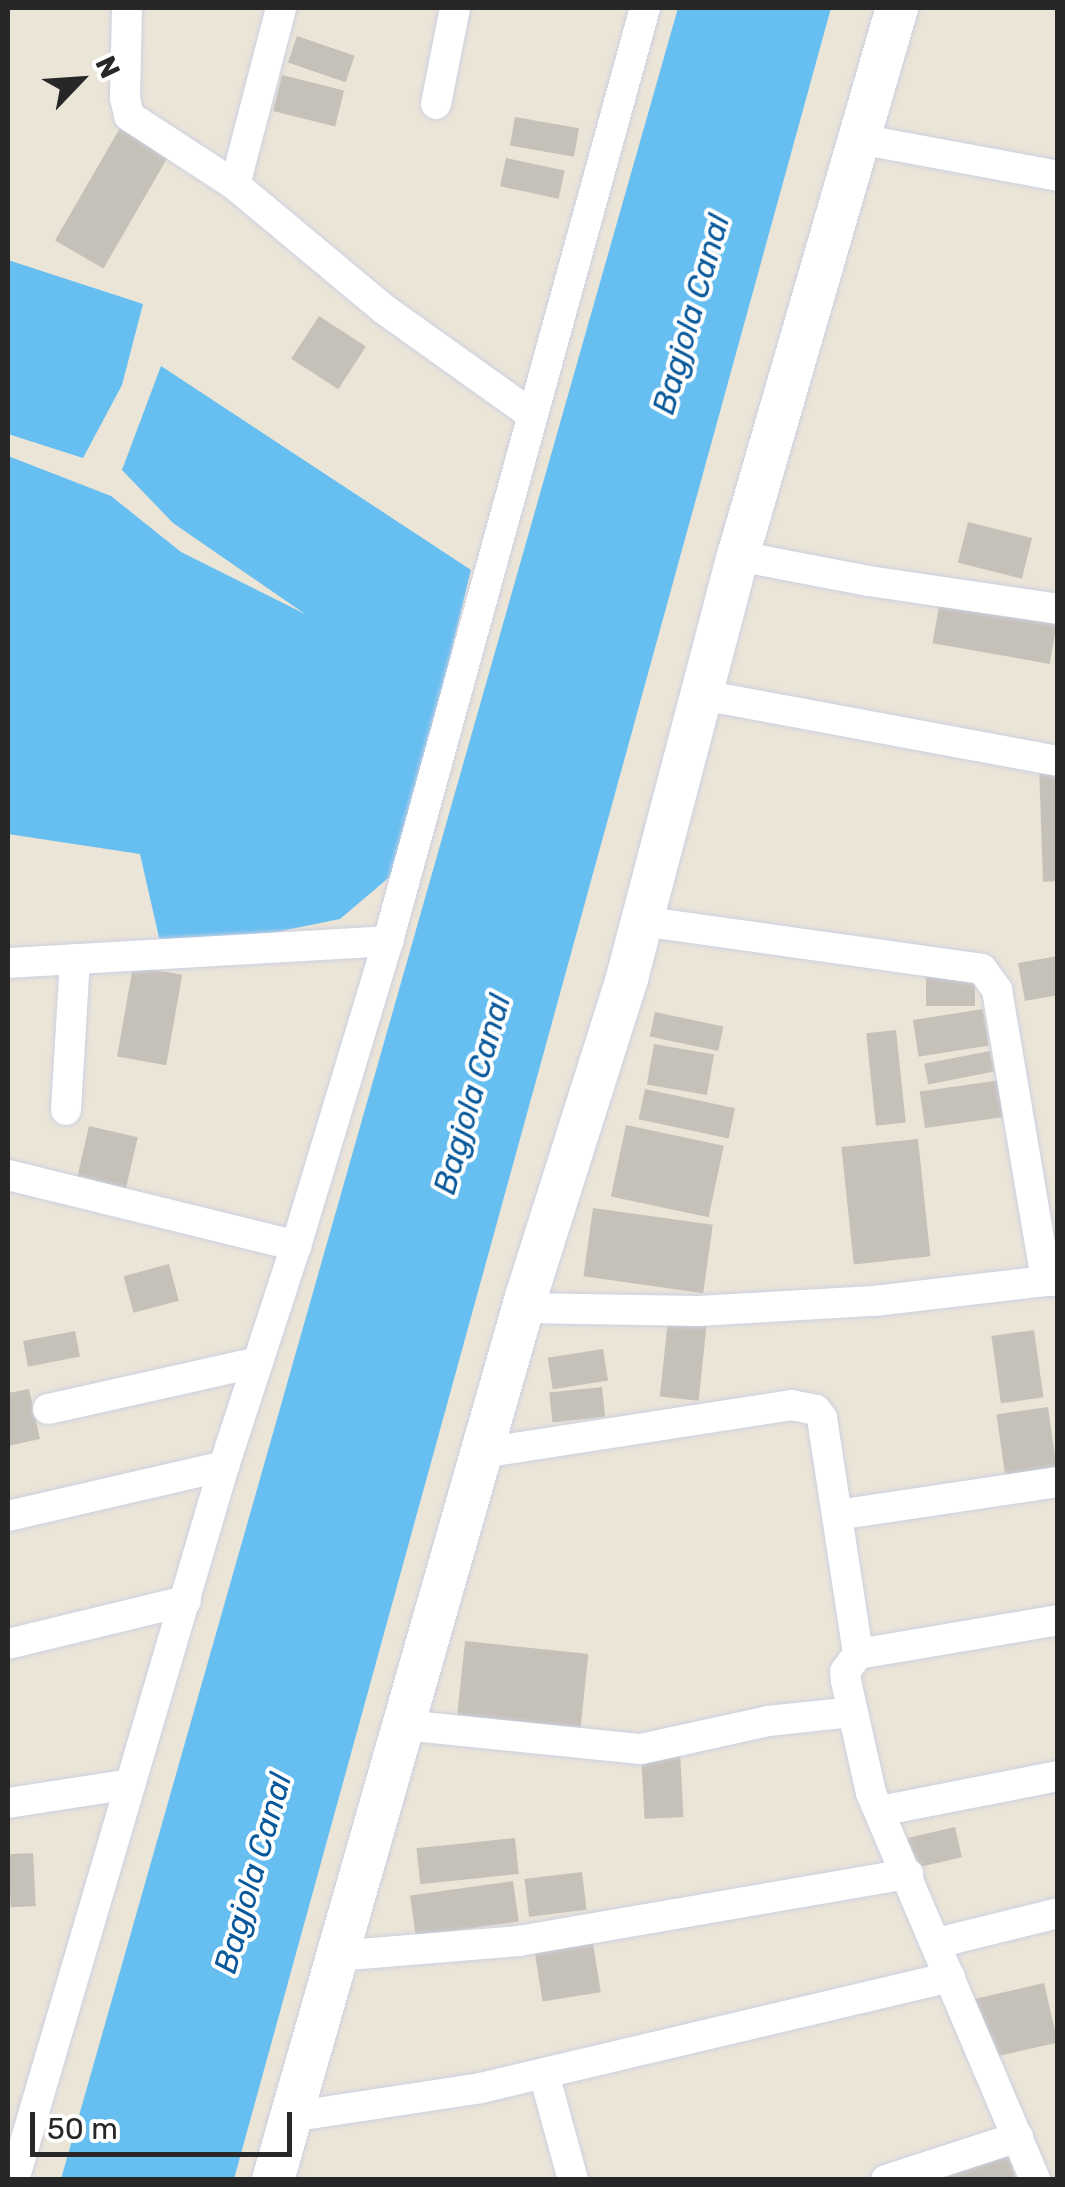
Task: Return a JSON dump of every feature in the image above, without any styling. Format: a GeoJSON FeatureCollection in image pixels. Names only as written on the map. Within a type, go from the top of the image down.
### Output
{"type":"FeatureCollection","features":[{"type":"Feature","properties":{"kind":"street"},"geometry":{"type":"LineString","coordinates":[[128,8],[125,98],[129,116],[235,185],[384,310],[532,415]]}},
{"type":"Feature","properties":{"kind":"street"},"geometry":{"type":"LineString","coordinates":[[235,185],[281,8]]}},
{"type":"Feature","properties":{"kind":"street"},"geometry":{"type":"LineString","coordinates":[[436,104],[455,8]]}},
{"type":"Feature","properties":{"kind":"street"},"geometry":{"type":"LineString","coordinates":[[14,2180],[224,1466],[296,1246],[388,941],[645,8]]}},
{"type":"Feature","properties":{"kind":"street"},"geometry":{"type":"LineString","coordinates":[[272,2180],[523,1308],[642,921],[738,556],[897,8]]}},
{"type":"Feature","properties":{"kind":"street"},"geometry":{"type":"LineString","coordinates":[[859,139],[1058,176]]}},
{"type":"Feature","properties":{"kind":"street"},"geometry":{"type":"LineString","coordinates":[[738,556],[868,581],[1058,609]]}},
{"type":"Feature","properties":{"kind":"street"},"geometry":{"type":"LineString","coordinates":[[702,696],[1058,761]]}},
{"type":"Feature","properties":{"kind":"street"},"geometry":{"type":"LineString","coordinates":[[523,1308],[718,1310],[874,1301],[1052,1281],[997,990],[982,968],[642,921]]}},
{"type":"Feature","properties":{"kind":"street"},"geometry":{"type":"LineString","coordinates":[[8,963],[388,941]]}},
{"type":"Feature","properties":{"kind":"street"},"geometry":{"type":"LineString","coordinates":[[66,1110],[75,959]]}},
{"type":"Feature","properties":{"kind":"street"},"geometry":{"type":"LineString","coordinates":[[8,1176],[296,1246]]}},
{"type":"Feature","properties":{"kind":"street"},"geometry":{"type":"LineString","coordinates":[[48,1409],[258,1362]]}},
{"type":"Feature","properties":{"kind":"street"},"geometry":{"type":"LineString","coordinates":[[482,1453],[808,1405],[822,1418],[858,1654],[845,1672],[880,1811],[1036,2180],[1058,2160]]}},
{"type":"Feature","properties":{"kind":"street"},"geometry":{"type":"LineString","coordinates":[[8,1516],[224,1466]]}},
{"type":"Feature","properties":{"kind":"street"},"geometry":{"type":"LineString","coordinates":[[837,1515],[1058,1482]]}},
{"type":"Feature","properties":{"kind":"street"},"geometry":{"type":"LineString","coordinates":[[8,1644],[186,1601]]}},
{"type":"Feature","properties":{"kind":"street"},"geometry":{"type":"LineString","coordinates":[[858,1654],[1058,1620]]}},
{"type":"Feature","properties":{"kind":"street"},"geometry":{"type":"LineString","coordinates":[[404,1725],[641,1750],[768,1721],[852,1712]]}},
{"type":"Feature","properties":{"kind":"street"},"geometry":{"type":"LineString","coordinates":[[880,1811],[1058,1776]]}},
{"type":"Feature","properties":{"kind":"street"},"geometry":{"type":"LineString","coordinates":[[8,1803],[131,1784]]}},
{"type":"Feature","properties":{"kind":"street"},"geometry":{"type":"LineString","coordinates":[[336,1956],[519,1941],[908,1874]]}},
{"type":"Feature","properties":{"kind":"street"},"geometry":{"type":"LineString","coordinates":[[936,1943],[1058,1913]]}},
{"type":"Feature","properties":{"kind":"street"},"geometry":{"type":"LineString","coordinates":[[290,2117],[544,2074],[950,1977]]}},
{"type":"Feature","properties":{"kind":"street"},"geometry":{"type":"LineString","coordinates":[[544,2074],[573,2180]]}},
{"type":"Feature","properties":{"kind":"street"},"geometry":{"type":"LineString","coordinates":[[886,2180],[1018,2137]]}},
{"type":"Feature","properties":{"kind":"water","name":"Bagjola Canal"},"geometry":{"type":"Polygon","coordinates":[[[678,8],[831,8],[234,2179],[61,2179],[678,8]]]}},
{"type":"Feature","properties":{"kind":"water"},"geometry":{"type":"Polygon","coordinates":[[[8,260],[143,304],[122,385],[83,458],[8,434],[8,260]]]}},
{"type":"Feature","properties":{"kind":"water"},"geometry":{"type":"Polygon","coordinates":[[[161,366],[471,570],[399,869],[340,919],[163,955],[140,854],[8,834],[8,456],[111,496],[181,552],[305,614],[173,523],[122,470],[161,366]]]}},
{"type":"Feature","properties":{"kind":"building"},"geometry":{"type":"Polygon","coordinates":[[[297,36],[355,56],[346,82],[288,62],[297,36]]]}},
{"type":"Feature","properties":{"kind":"building"},"geometry":{"type":"Polygon","coordinates":[[[282,75],[344,90],[335,126],[273,111],[282,75]]]}},
{"type":"Feature","properties":{"kind":"building"},"geometry":{"type":"Polygon","coordinates":[[[515,117],[579,128],[574,157],[510,146],[515,117]]]}},
{"type":"Feature","properties":{"kind":"building"},"geometry":{"type":"Polygon","coordinates":[[[124,121],[172,149],[103,269],[55,241],[124,121]]]}},
{"type":"Feature","properties":{"kind":"building"},"geometry":{"type":"Polygon","coordinates":[[[506,158],[565,170],[559,199],[500,186],[506,158]]]}},
{"type":"Feature","properties":{"kind":"building"},"geometry":{"type":"Polygon","coordinates":[[[319,316],[366,346],[338,389],[291,359],[319,316]]]}},
{"type":"Feature","properties":{"kind":"building"},"geometry":{"type":"Polygon","coordinates":[[[968,522],[1032,538],[1022,579],[958,563],[968,522]]]}},
{"type":"Feature","properties":{"kind":"building"},"geometry":{"type":"Polygon","coordinates":[[[941,595],[1058,616],[1050,664],[932,643],[941,595]]]}},
{"type":"Feature","properties":{"kind":"building"},"geometry":{"type":"Polygon","coordinates":[[[1039,764],[1058,766],[1058,881],[1043,882],[1039,764]]]}},
{"type":"Feature","properties":{"kind":"building"},"geometry":{"type":"Polygon","coordinates":[[[1058,956],[1058,995],[1025,1001],[1018,963],[1058,956]]]}},
{"type":"Feature","properties":{"kind":"building"},"geometry":{"type":"Polygon","coordinates":[[[133,966],[182,975],[166,1065],[117,1057],[133,966]]]}},
{"type":"Feature","properties":{"kind":"building"},"geometry":{"type":"Polygon","coordinates":[[[926,970],[975,970],[975,1006],[926,1006],[926,970]]]}},
{"type":"Feature","properties":{"kind":"building"},"geometry":{"type":"Polygon","coordinates":[[[983,1009],[989,1046],[919,1057],[913,1020],[983,1009]]]}},
{"type":"Feature","properties":{"kind":"building"},"geometry":{"type":"Polygon","coordinates":[[[655,1012],[723,1027],[718,1051],[650,1036],[655,1012]]]}},
{"type":"Feature","properties":{"kind":"building"},"geometry":{"type":"Polygon","coordinates":[[[896,1030],[906,1122],[876,1126],[866,1033],[896,1030]]]}},
{"type":"Feature","properties":{"kind":"building"},"geometry":{"type":"Polygon","coordinates":[[[654,1044],[714,1055],[707,1095],[647,1084],[654,1044]]]}},
{"type":"Feature","properties":{"kind":"building"},"geometry":{"type":"Polygon","coordinates":[[[990,1051],[994,1072],[928,1084],[924,1064],[990,1051]]]}},
{"type":"Feature","properties":{"kind":"building"},"geometry":{"type":"Polygon","coordinates":[[[1001,1080],[1006,1117],[925,1128],[920,1091],[1001,1080]]]}},
{"type":"Feature","properties":{"kind":"building"},"geometry":{"type":"Polygon","coordinates":[[[645,1089],[735,1108],[729,1138],[639,1119],[645,1089]]]}},
{"type":"Feature","properties":{"kind":"building"},"geometry":{"type":"Polygon","coordinates":[[[626,1125],[724,1146],[709,1217],[611,1196],[626,1125]]]}},
{"type":"Feature","properties":{"kind":"building"},"geometry":{"type":"Polygon","coordinates":[[[89,1126],[138,1137],[125,1193],[76,1182],[89,1126]]]}},
{"type":"Feature","properties":{"kind":"building"},"geometry":{"type":"Polygon","coordinates":[[[918,1139],[930,1256],[854,1264],[841,1147],[918,1139]]]}},
{"type":"Feature","properties":{"kind":"building"},"geometry":{"type":"Polygon","coordinates":[[[593,1208],[713,1225],[703,1293],[583,1276],[593,1208]]]}},
{"type":"Feature","properties":{"kind":"building"},"geometry":{"type":"Polygon","coordinates":[[[169,1264],[179,1301],[133,1313],[124,1276],[169,1264]]]}},
{"type":"Feature","properties":{"kind":"building"},"geometry":{"type":"Polygon","coordinates":[[[668,1319],[707,1323],[699,1401],[660,1397],[668,1319]]]}},
{"type":"Feature","properties":{"kind":"building"},"geometry":{"type":"Polygon","coordinates":[[[1034,1330],[1043,1397],[1001,1403],[991,1336],[1034,1330]]]}},
{"type":"Feature","properties":{"kind":"building"},"geometry":{"type":"Polygon","coordinates":[[[75,1331],[80,1357],[28,1367],[23,1341],[75,1331]]]}},
{"type":"Feature","properties":{"kind":"building"},"geometry":{"type":"Polygon","coordinates":[[[603,1349],[608,1381],[553,1389],[548,1358],[603,1349]]]}},
{"type":"Feature","properties":{"kind":"building"},"geometry":{"type":"Polygon","coordinates":[[[602,1387],[605,1417],[552,1422],[549,1393],[602,1387]]]}},
{"type":"Feature","properties":{"kind":"building"},"geometry":{"type":"Polygon","coordinates":[[[29,1389],[40,1439],[8,1446],[8,1393],[29,1389]]]}},
{"type":"Feature","properties":{"kind":"building"},"geometry":{"type":"Polygon","coordinates":[[[1048,1407],[1058,1479],[1007,1487],[997,1414],[1048,1407]]]}},
{"type":"Feature","properties":{"kind":"building"},"geometry":{"type":"Polygon","coordinates":[[[465,1641],[588,1654],[579,1739],[456,1727],[465,1641]]]}},
{"type":"Feature","properties":{"kind":"building"},"geometry":{"type":"Polygon","coordinates":[[[680,1751],[683,1817],[645,1819],[641,1753],[680,1751]]]}},
{"type":"Feature","properties":{"kind":"building"},"geometry":{"type":"Polygon","coordinates":[[[955,1827],[962,1857],[914,1868],[907,1838],[955,1827]]]}},
{"type":"Feature","properties":{"kind":"building"},"geometry":{"type":"Polygon","coordinates":[[[515,1838],[519,1874],[420,1884],[417,1848],[515,1838]]]}},
{"type":"Feature","properties":{"kind":"building"},"geometry":{"type":"Polygon","coordinates":[[[33,1853],[36,1906],[11,1907],[8,1854],[33,1853]]]}},
{"type":"Feature","properties":{"kind":"building"},"geometry":{"type":"Polygon","coordinates":[[[582,1872],[587,1910],[529,1917],[524,1879],[582,1872]]]}},
{"type":"Feature","properties":{"kind":"building"},"geometry":{"type":"Polygon","coordinates":[[[513,1881],[519,1922],[416,1936],[410,1895],[513,1881]]]}},
{"type":"Feature","properties":{"kind":"building"},"geometry":{"type":"Polygon","coordinates":[[[592,1937],[601,1992],[542,2002],[534,1946],[592,1937]]]}},
{"type":"Feature","properties":{"kind":"building"},"geometry":{"type":"Polygon","coordinates":[[[1044,1983],[1058,2042],[985,2059],[971,2000],[1044,1983]]]}},
{"type":"Feature","properties":{"kind":"building"},"geometry":{"type":"Polygon","coordinates":[[[1006,2148],[1016,2180],[949,2180],[946,2168],[1006,2148]]]}}]}
